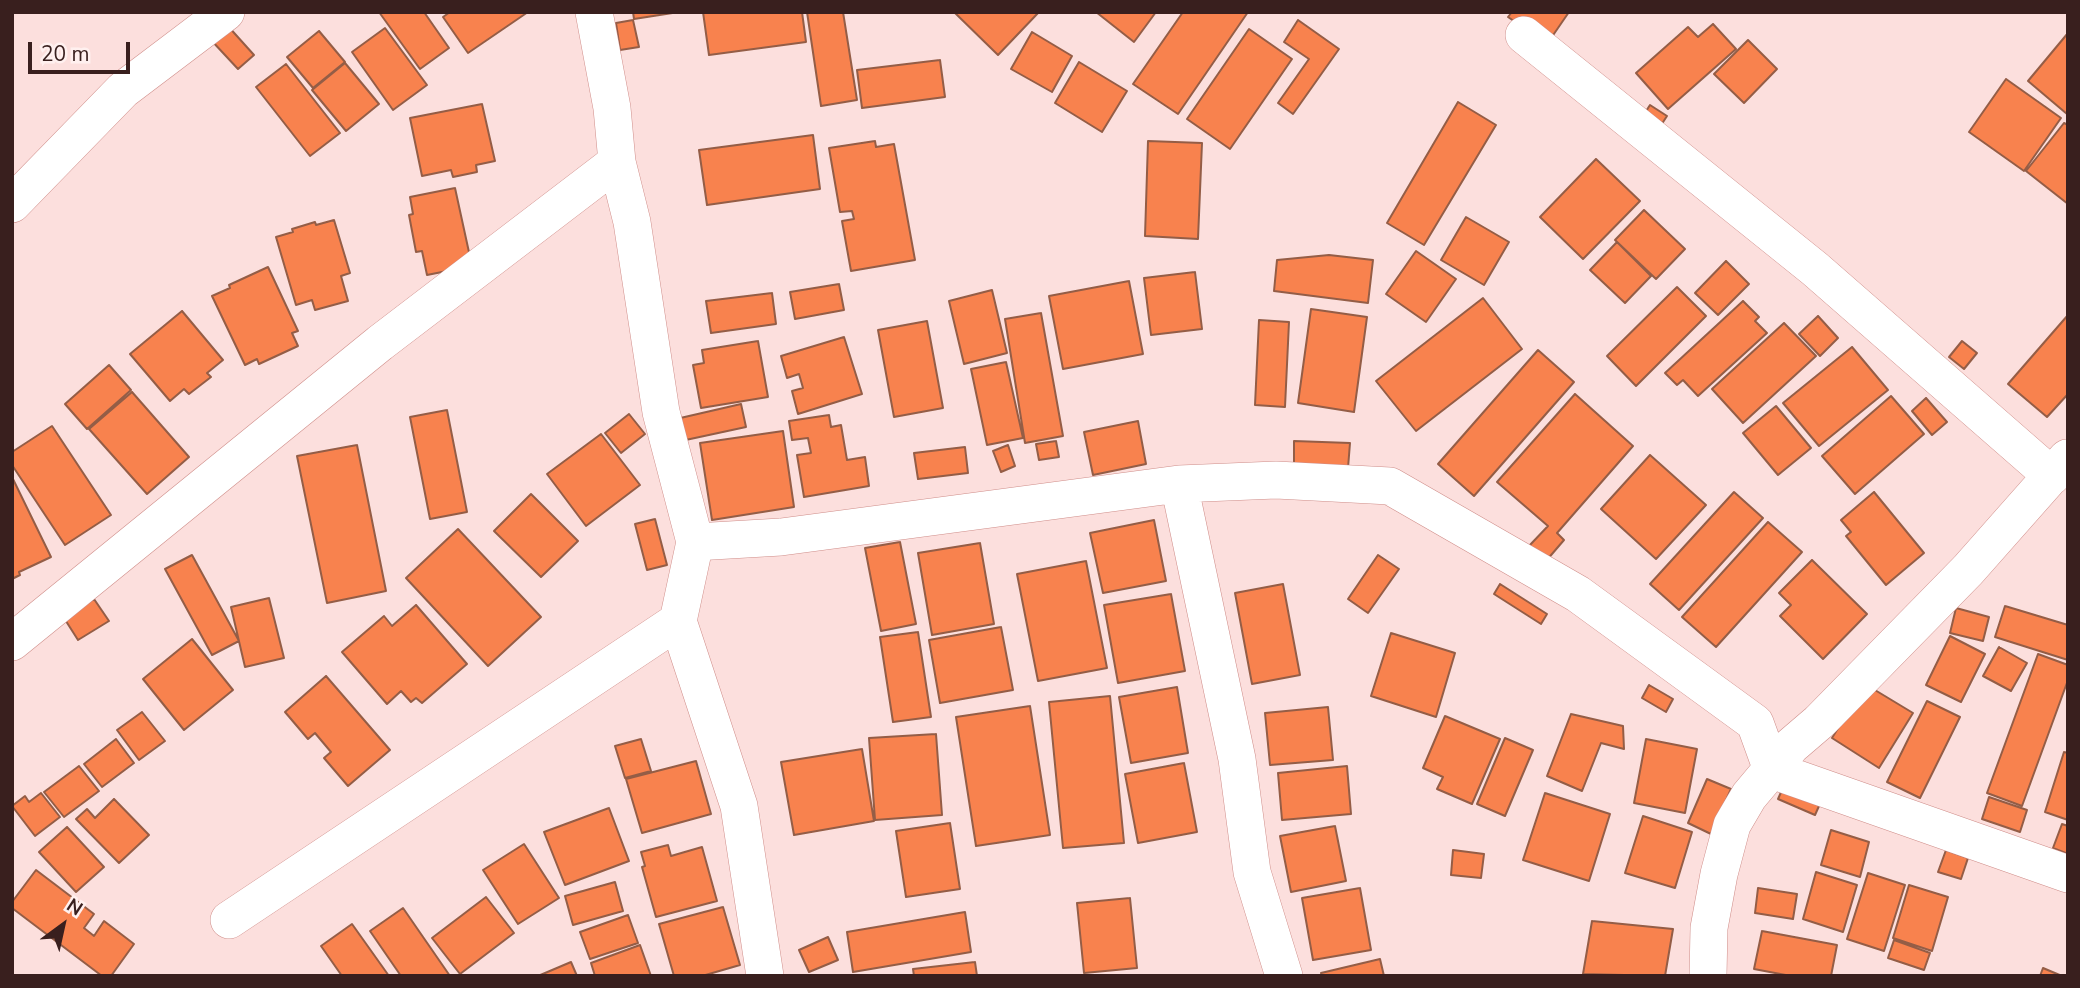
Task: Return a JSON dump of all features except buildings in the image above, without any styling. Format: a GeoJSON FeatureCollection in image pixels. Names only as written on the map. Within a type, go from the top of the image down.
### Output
{"type":"FeatureCollection","features":[{"type":"Feature","properties":{"kind":"street"},"geometry":{"type":"LineString","coordinates":[[12,204],[123,90],[226,12]]}},
{"type":"Feature","properties":{"kind":"street"},"geometry":{"type":"LineString","coordinates":[[594,12],[612,108],[617,162],[632,222],[661,412],[695,542],[678,621],[739,806],[765,976]]}},
{"type":"Feature","properties":{"kind":"street"},"geometry":{"type":"LineString","coordinates":[[1524,35],[2060,466],[1968,570],[1819,722],[1791,746],[1749,796],[1732,825],[1709,928],[1708,976]]}},
{"type":"Feature","properties":{"kind":"street"},"geometry":{"type":"LineString","coordinates":[[12,642],[380,343],[617,162]]}},
{"type":"Feature","properties":{"kind":"street"},"geometry":{"type":"LineString","coordinates":[[695,542],[781,537],[1179,484],[1276,480],[1390,486],[1578,594],[1755,723],[1772,770]]}},
{"type":"Feature","properties":{"kind":"street"},"geometry":{"type":"LineString","coordinates":[[1179,484],[1237,759],[1252,872],[1284,976]]}},
{"type":"Feature","properties":{"kind":"street"},"geometry":{"type":"LineString","coordinates":[[229,920],[678,621]]}},
{"type":"Feature","properties":{"kind":"street"},"geometry":{"type":"LineString","coordinates":[[1772,770],[2068,874]]}}]}
